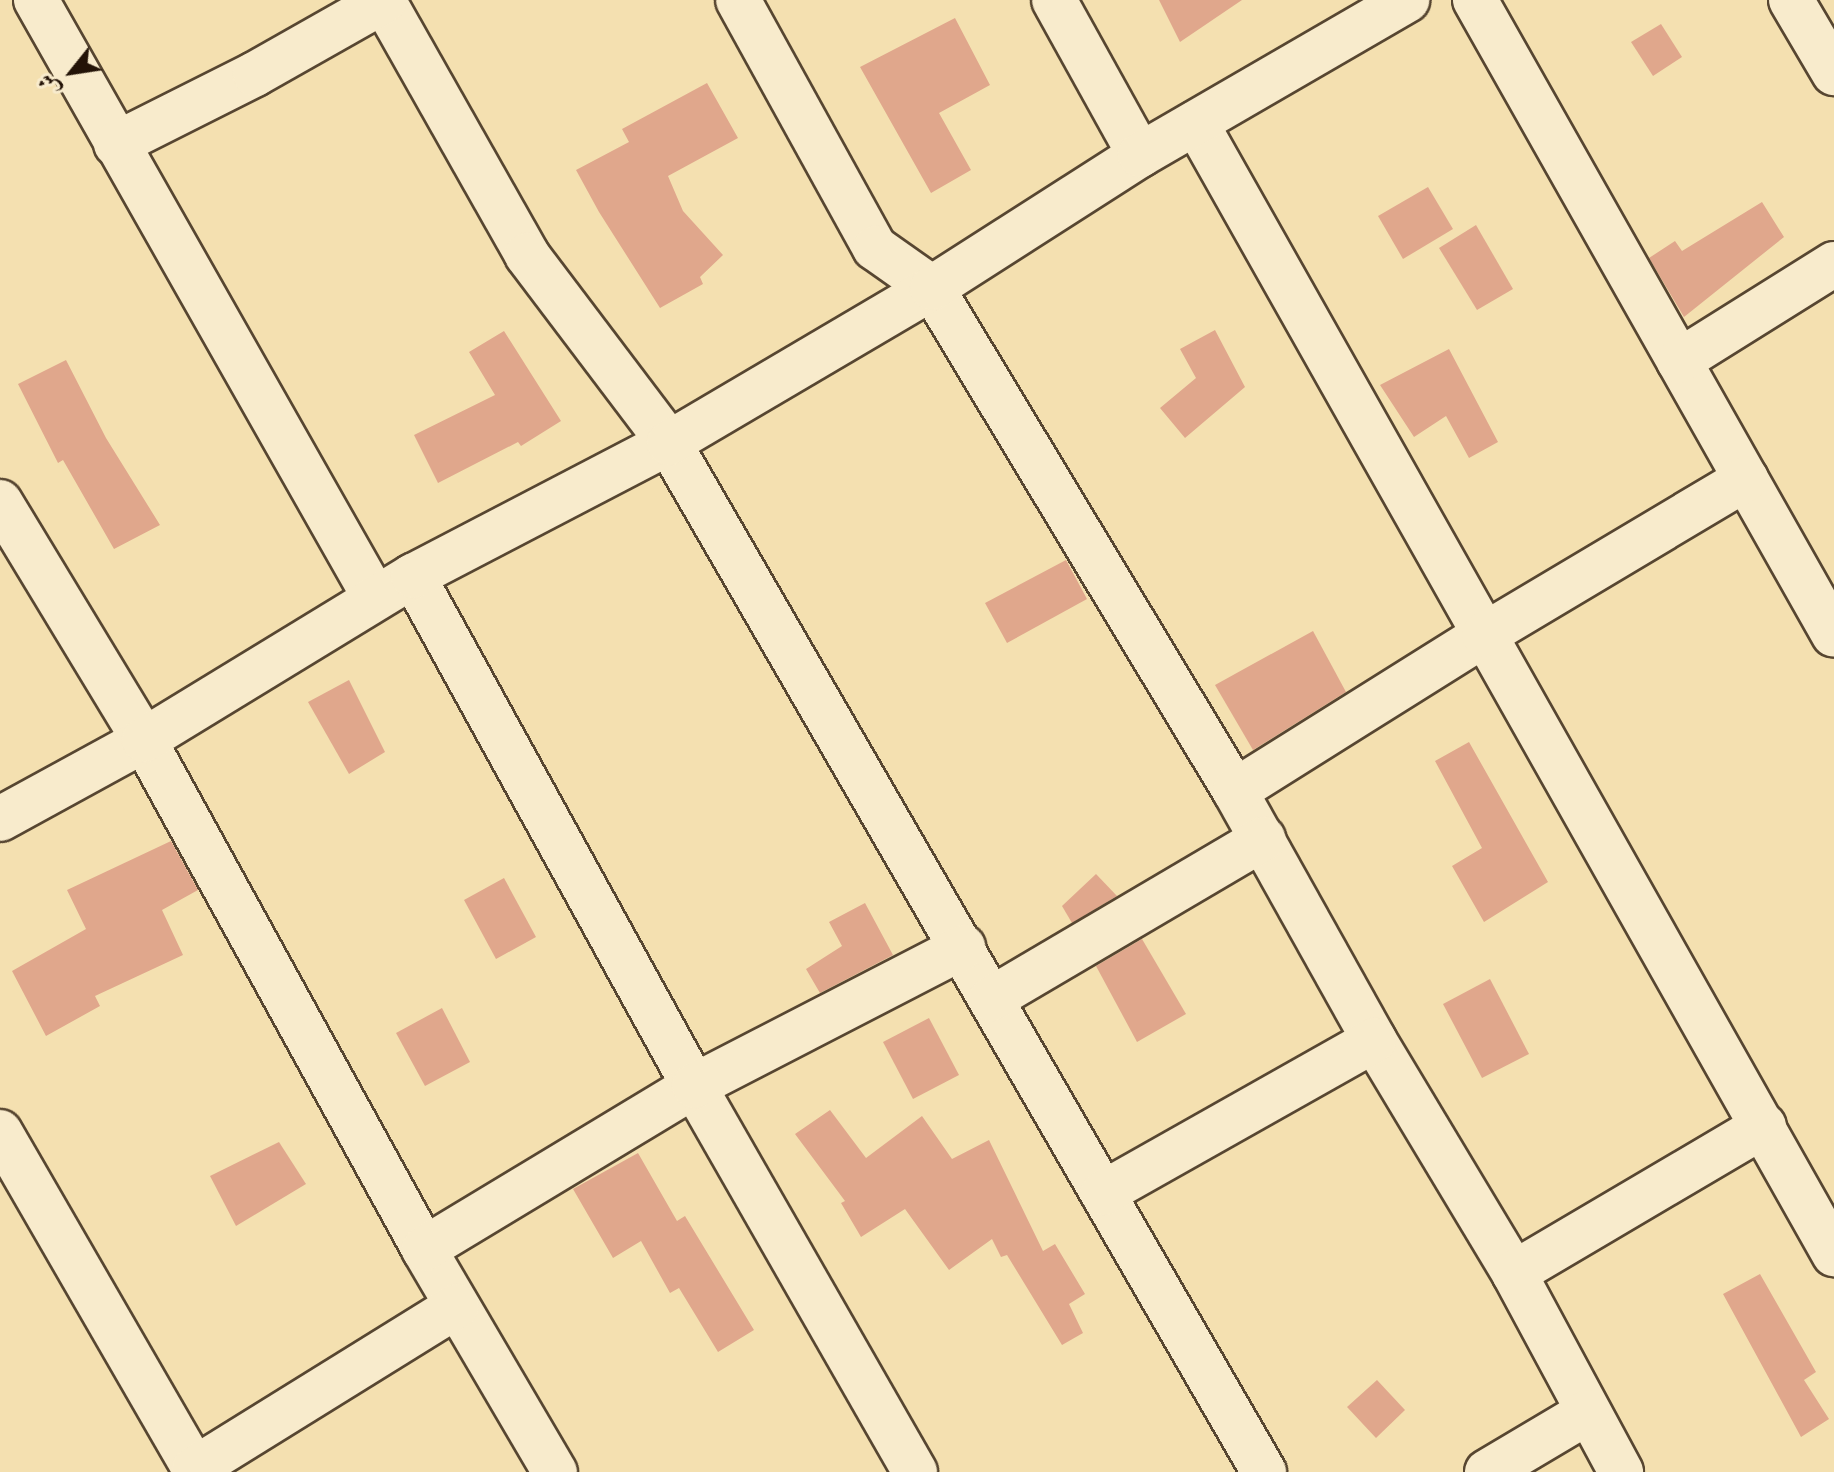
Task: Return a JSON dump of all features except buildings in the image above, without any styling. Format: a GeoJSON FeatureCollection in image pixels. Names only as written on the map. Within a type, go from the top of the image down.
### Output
{"type":"FeatureCollection","features":[{"type":"Feature","properties":{"kind":"street"},"geometry":{"type":"LineString","coordinates":[[36,0],[375,598]]}},
{"type":"Feature","properties":{"kind":"street"},"geometry":{"type":"LineString","coordinates":[[116,144],[255,74],[384,0],[527,255],[669,443],[1264,1472]]}},
{"type":"Feature","properties":{"kind":"street"},"geometry":{"type":"LineString","coordinates":[[738,0],[875,248],[932,288],[1235,791],[1374,1040],[1514,1273],[1621,1472]]}},
{"type":"Feature","properties":{"kind":"street"},"geometry":{"type":"LineString","coordinates":[[1054,0],[1140,155]]}},
{"type":"Feature","properties":{"kind":"street"},"geometry":{"type":"LineString","coordinates":[[1475,0],[1834,635]]}},
{"type":"Feature","properties":{"kind":"street"},"geometry":{"type":"LineString","coordinates":[[1791,0],[1834,73]]}},
{"type":"Feature","properties":{"kind":"street"},"geometry":{"type":"LineString","coordinates":[[0,819],[144,740],[413,576],[669,443],[932,288],[1140,155],[1402,1]]}},
{"type":"Feature","properties":{"kind":"street"},"geometry":{"type":"LineString","coordinates":[[1196,123],[1834,1254]]}},
{"type":"Feature","properties":{"kind":"street"},"geometry":{"type":"LineString","coordinates":[[1679,361],[1834,264]]}},
{"type":"Feature","properties":{"kind":"street"},"geometry":{"type":"LineString","coordinates":[[1235,791],[1484,635],[1746,479]]}},
{"type":"Feature","properties":{"kind":"street"},"geometry":{"type":"LineString","coordinates":[[0,502],[144,740],[424,1249],[555,1472]]}},
{"type":"Feature","properties":{"kind":"street"},"geometry":{"type":"LineString","coordinates":[[413,576],[694,1086],[897,1466]]}},
{"type":"Feature","properties":{"kind":"street"},"geometry":{"type":"LineString","coordinates":[[991,999],[1263,839]]}},
{"type":"Feature","properties":{"kind":"street"},"geometry":{"type":"LineString","coordinates":[[424,1249],[694,1086],[963,947]]}},
{"type":"Feature","properties":{"kind":"street"},"geometry":{"type":"LineString","coordinates":[[1103,1193],[1374,1040]]}},
{"type":"Feature","properties":{"kind":"street"},"geometry":{"type":"LineString","coordinates":[[1514,1273],[1764,1126]]}},
{"type":"Feature","properties":{"kind":"street"},"geometry":{"type":"LineString","coordinates":[[0,1132],[195,1470],[457,1306]]}},
{"type":"Feature","properties":{"kind":"street"},"geometry":{"type":"LineString","coordinates":[[1487,1472],[1588,1412]]}}]}
